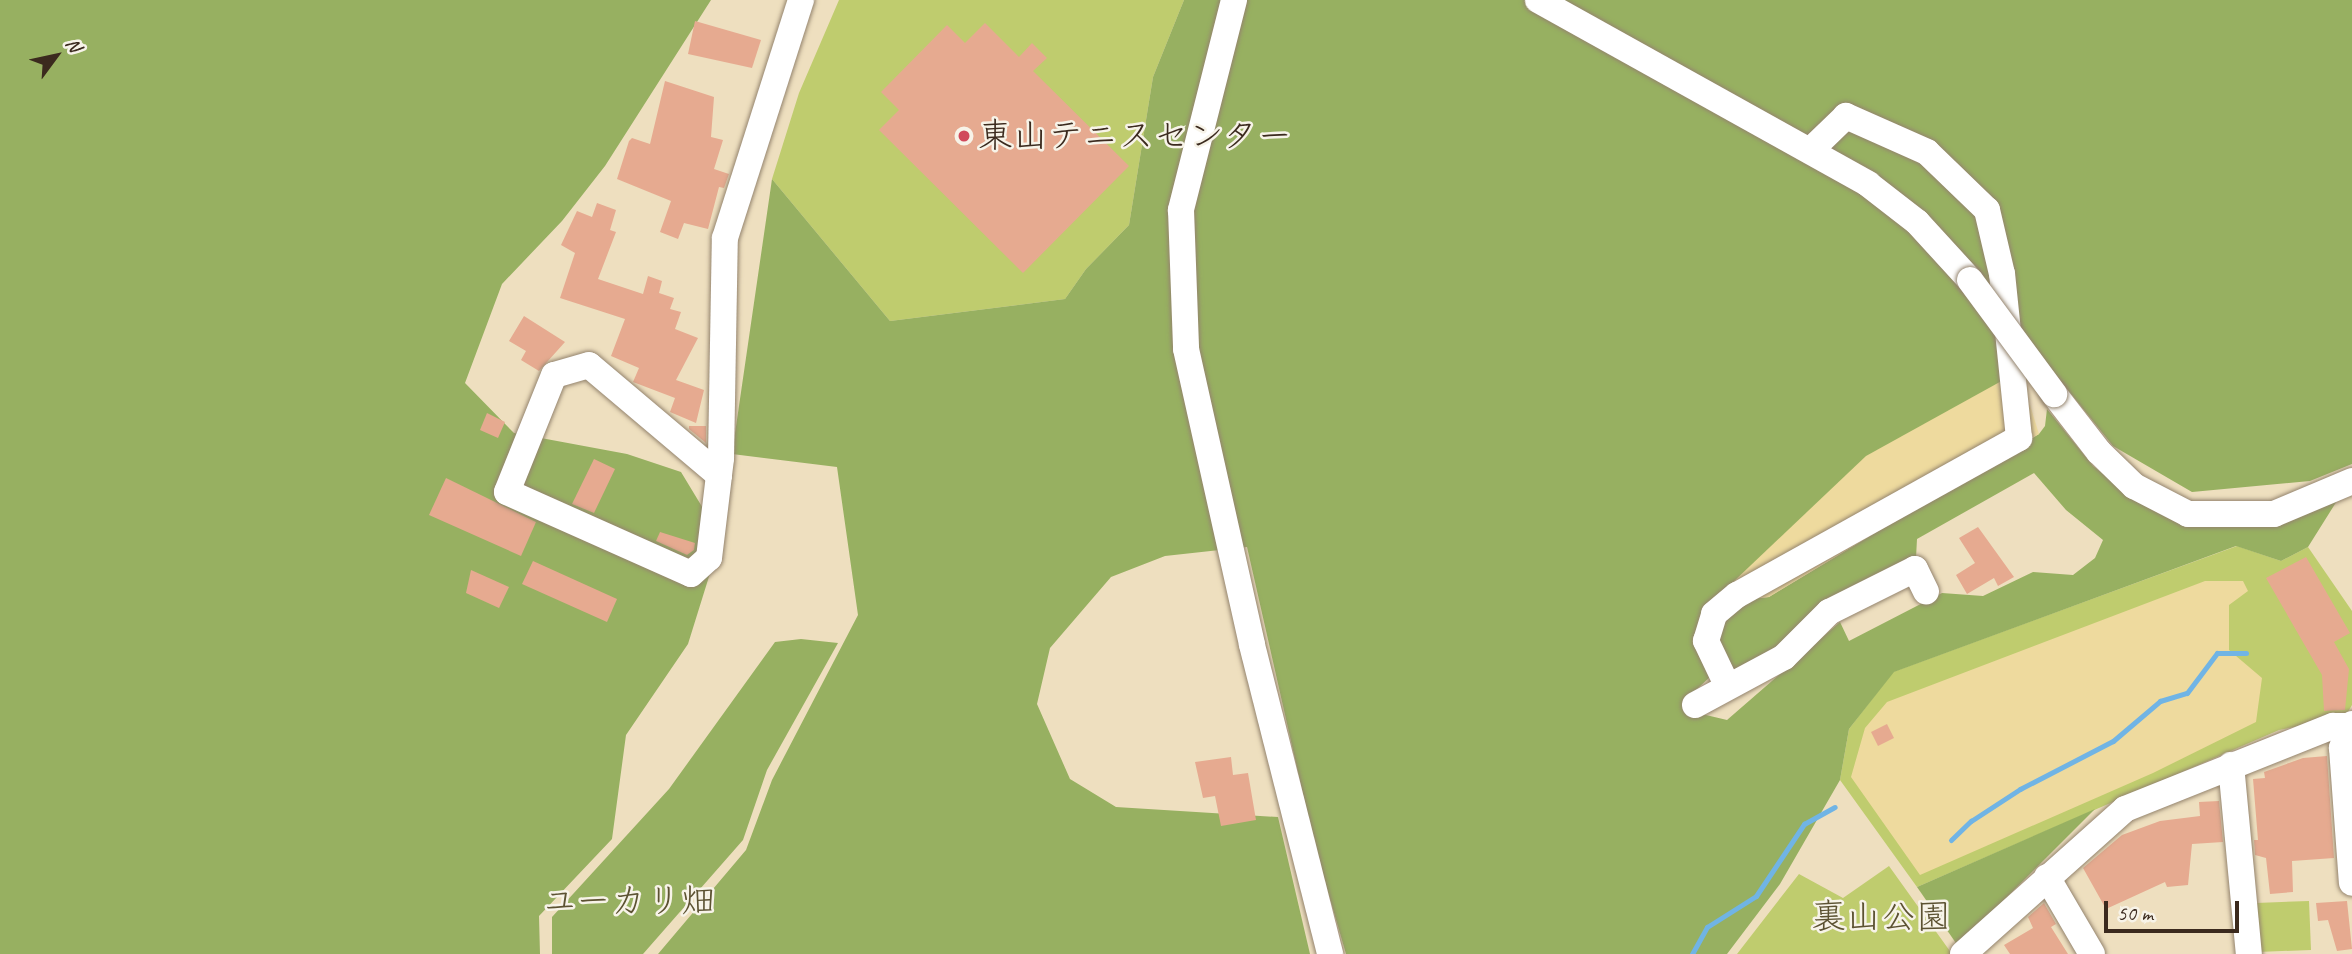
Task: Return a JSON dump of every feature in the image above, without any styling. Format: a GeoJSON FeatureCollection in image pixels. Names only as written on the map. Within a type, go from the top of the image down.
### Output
{"type":"FeatureCollection","features":[{"type":"Feature","properties":{"kind":"street"},"geometry":{"type":"LineString","coordinates":[[719,475],[589,365],[554,375],[507,492],[691,574],[709,558],[719,475],[724,237],[801,0]]}},
{"type":"Feature","properties":{"kind":"street"},"geometry":{"type":"LineString","coordinates":[[1234,0],[1181,210],[1186,349],[1252,645],[1329,954]]}},
{"type":"Feature","properties":{"kind":"street"},"geometry":{"type":"LineString","coordinates":[[1538,0],[1812,149],[1917,222],[1970,281],[2099,452],[2134,486],[2188,514],[2274,514],[2352,481]]}},
{"type":"Feature","properties":{"kind":"street"},"geometry":{"type":"LineString","coordinates":[[1727,685],[1706,641],[1714,614],[1737,595],[2019,438],[2002,274],[1987,210],[1927,152],[1846,116],[1812,149]]}},
{"type":"Feature","properties":{"kind":"street"},"geometry":{"type":"LineString","coordinates":[[1695,705],[1727,685],[1784,657],[1829,612],[1914,569],[1926,592]]}},
{"type":"Feature","properties":{"kind":"street"},"geometry":{"type":"LineString","coordinates":[[1964,954],[2125,809],[2333,726],[2351,725],[2342,748],[2352,883]]}},
{"type":"Feature","properties":{"kind":"street"},"geometry":{"type":"LineString","coordinates":[[2231,765],[2249,954]]}},
{"type":"Feature","properties":{"kind":"street"},"geometry":{"type":"LineString","coordinates":[[2047,877],[2092,954]]}},
{"type":"Feature","properties":{"kind":"green space"},"geometry":{"type":"Polygon","coordinates":[[[0,0],[711,0],[605,166],[562,221],[502,284],[465,383],[514,433],[627,454],[681,472],[721,538],[688,644],[626,735],[612,839],[539,916],[540,954],[0,954],[0,0]]]}},
{"type":"Feature","properties":{"kind":"green space","name":"東山テニスセンター"},"geometry":{"type":"Polygon","coordinates":[[[839,0],[1184,0],[1153,77],[1129,225],[1086,269],[1065,299],[890,321],[772,179],[799,93],[839,0]]]}},
{"type":"Feature","properties":{"kind":"green space"},"geometry":{"type":"Polygon","coordinates":[[[1184,0],[2352,0],[2352,464],[2310,481],[2192,492],[2113,446],[2039,354],[1731,585],[1693,641],[1711,676],[1682,703],[1689,711],[1727,720],[1840,622],[1849,641],[1942,593],[1983,596],[2033,572],[2073,575],[2095,558],[2103,540],[2066,510],[2034,473],[1917,539],[1916,558],[1736,672],[1711,640],[1741,600],[1769,597],[2039,434],[2045,426],[2047,409],[2093,466],[2136,500],[2191,524],[2340,496],[2308,547],[2281,561],[2236,546],[1894,672],[1849,729],[1840,780],[1780,884],[1727,954],[1346,954],[1315,847],[1247,547],[1165,556],[1111,577],[1050,648],[1037,704],[1070,779],[1116,807],[1278,817],[1310,954],[658,954],[746,850],[772,780],[858,615],[837,467],[732,454],[772,179],[890,321],[1065,299],[1086,269],[1129,225],[1153,77],[1184,0]]]}},
{"type":"Feature","properties":{"kind":"green space"},"geometry":{"type":"Polygon","coordinates":[[[2237,546],[2281,561],[2308,547],[2352,611],[2352,705],[2345,717],[2279,730],[1917,887],[1840,780],[1849,729],[1893,672],[2237,546]]]}},
{"type":"Feature","properties":{"kind":"green space","name":"ユーカリ畑"},"geometry":{"type":"Polygon","coordinates":[[[801,639],[838,643],[767,770],[743,840],[643,954],[552,954],[552,917],[669,789],[775,642],[801,639]]]}},
{"type":"Feature","properties":{"kind":"green space"},"geometry":{"type":"Polygon","coordinates":[[[2095,809],[1958,946],[1917,887],[2095,809]]]}},
{"type":"Feature","properties":{"kind":"green space","name":"裏山公園"},"geometry":{"type":"Polygon","coordinates":[[[1889,866],[1952,954],[1737,954],[1799,874],[1843,898],[1889,866]]]}},
{"type":"Feature","properties":{"kind":"green space"},"geometry":{"type":"Polygon","coordinates":[[[2309,901],[2311,950],[2258,952],[2256,903],[2309,901]]]}},
{"type":"Feature","properties":{"kind":"sand"},"geometry":{"type":"Polygon","coordinates":[[[2007,378],[2030,405],[2039,434],[1769,597],[1741,600],[1730,585],[1866,456],[2007,378]]]}},
{"type":"Feature","properties":{"kind":"sand"},"geometry":{"type":"Polygon","coordinates":[[[2205,581],[2243,581],[2248,591],[2229,605],[2229,650],[2262,678],[2256,722],[2153,773],[1920,875],[1851,777],[1865,728],[1887,702],[2205,581]]]}},
{"type":"Feature","properties":{"kind":"building"},"geometry":{"type":"Polygon","coordinates":[[[695,21],[761,40],[752,68],[688,54],[695,21]]]}},
{"type":"Feature","properties":{"kind":"building"},"geometry":{"type":"Polygon","coordinates":[[[985,23],[1019,57],[1032,43],[1047,58],[1033,71],[1129,166],[1023,273],[879,130],[899,110],[881,92],[947,25],[965,43],[985,23]]]}},
{"type":"Feature","properties":{"kind":"building"},"geometry":{"type":"Polygon","coordinates":[[[665,81],[714,97],[711,137],[723,140],[714,169],[729,174],[724,188],[719,187],[708,229],[684,223],[678,239],[660,232],[671,201],[617,179],[629,141],[632,138],[650,144],[665,81]]]}},
{"type":"Feature","properties":{"kind":"building"},"geometry":{"type":"Polygon","coordinates":[[[597,203],[616,210],[610,230],[616,232],[598,279],[643,294],[648,276],[662,281],[659,293],[674,298],[670,309],[681,312],[675,329],[698,338],[676,380],[704,390],[696,423],[670,412],[675,398],[633,382],[639,368],[611,356],[625,319],[560,298],[575,253],[561,245],[577,211],[592,217],[597,203]]]}},
{"type":"Feature","properties":{"kind":"building"},"geometry":{"type":"Polygon","coordinates":[[[524,316],[565,342],[539,371],[521,360],[526,351],[509,341],[524,316]]]}},
{"type":"Feature","properties":{"kind":"building"},"geometry":{"type":"Polygon","coordinates":[[[487,413],[505,422],[498,438],[480,430],[487,413]]]}},
{"type":"Feature","properties":{"kind":"building"},"geometry":{"type":"Polygon","coordinates":[[[689,426],[706,426],[706,443],[689,429],[689,426]]]}},
{"type":"Feature","properties":{"kind":"building"},"geometry":{"type":"Polygon","coordinates":[[[594,459],[615,469],[594,513],[572,504],[594,459]]]}},
{"type":"Feature","properties":{"kind":"building"},"geometry":{"type":"Polygon","coordinates":[[[446,478],[536,522],[521,556],[429,515],[446,478]]]}},
{"type":"Feature","properties":{"kind":"building"},"geometry":{"type":"Polygon","coordinates":[[[1978,527],[2014,577],[1998,586],[1994,578],[1967,594],[1956,575],[1975,563],[1959,538],[1978,527]]]}},
{"type":"Feature","properties":{"kind":"building"},"geometry":{"type":"Polygon","coordinates":[[[660,532],[695,543],[694,550],[687,555],[656,541],[660,532]]]}},
{"type":"Feature","properties":{"kind":"building"},"geometry":{"type":"Polygon","coordinates":[[[2306,557],[2350,633],[2334,642],[2349,669],[2345,710],[2324,711],[2322,675],[2266,578],[2306,557]]]}},
{"type":"Feature","properties":{"kind":"building"},"geometry":{"type":"Polygon","coordinates":[[[533,561],[617,599],[607,622],[522,584],[533,561]]]}},
{"type":"Feature","properties":{"kind":"building"},"geometry":{"type":"Polygon","coordinates":[[[471,570],[509,587],[499,608],[466,593],[471,570]]]}},
{"type":"Feature","properties":{"kind":"building"},"geometry":{"type":"Polygon","coordinates":[[[1887,724],[1894,738],[1878,746],[1871,732],[1887,724]]]}},
{"type":"Feature","properties":{"kind":"building"},"geometry":{"type":"Polygon","coordinates":[[[2327,756],[2334,858],[2292,861],[2293,892],[2270,894],[2266,858],[2255,855],[2254,840],[2258,840],[2253,779],[2265,778],[2264,772],[2303,758],[2327,756]]]}},
{"type":"Feature","properties":{"kind":"building"},"geometry":{"type":"Polygon","coordinates":[[[1231,757],[1233,775],[1248,773],[1256,820],[1221,826],[1215,796],[1203,798],[1195,762],[1231,757]]]}},
{"type":"Feature","properties":{"kind":"building"},"geometry":{"type":"Polygon","coordinates":[[[2219,801],[2223,842],[2192,844],[2188,885],[2167,887],[2165,882],[2106,909],[2083,868],[2122,835],[2160,821],[2200,816],[2199,802],[2219,801]]]}},
{"type":"Feature","properties":{"kind":"building"},"geometry":{"type":"Polygon","coordinates":[[[2347,901],[2352,949],[2337,951],[2328,920],[2318,921],[2316,903],[2347,901]]]}},
{"type":"Feature","properties":{"kind":"building"},"geometry":{"type":"Polygon","coordinates":[[[2044,903],[2056,924],[2051,927],[2068,954],[2010,954],[2004,945],[2033,928],[2028,917],[2044,903]]]}},
{"type":"Feature","properties":{"kind":"waterway"},"geometry":{"type":"LineString","coordinates":[[1951,840],[1971,821],[2020,789],[2113,741],[2160,701],[2187,693],[2217,653],[2246,653]]}},
{"type":"Feature","properties":{"kind":"waterway"},"geometry":{"type":"LineString","coordinates":[[1692,954],[1707,927],[1756,896],[1804,824],[1835,807]]}},
{"type":"Feature","properties":{"kind":"place","name":"東山テニスセンター"},"geometry":{"type":"Point","coordinates":[964,136]}}]}
